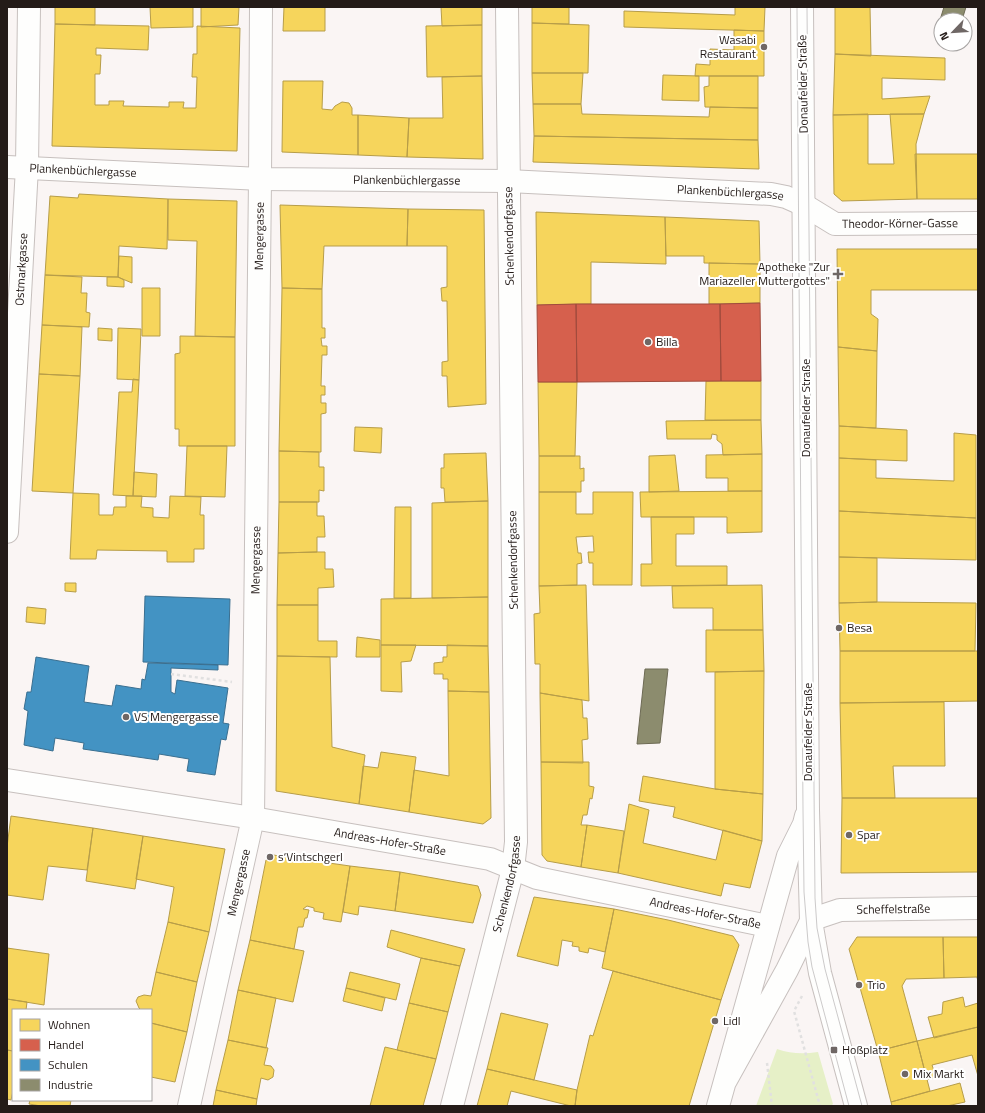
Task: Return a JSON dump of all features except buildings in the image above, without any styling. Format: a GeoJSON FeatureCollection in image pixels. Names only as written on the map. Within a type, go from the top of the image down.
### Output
{"type":"FeatureCollection","features":[{"type":"Feature","properties":{"kind":"street","name":"Ostmarkgasse"},"geometry":{"type":"LineString","coordinates":[[7,532],[17,167],[28,7]]}},
{"type":"Feature","properties":{"kind":"street","name":"Mengergasse"},"geometry":{"type":"LineString","coordinates":[[189,1106],[253,818],[261,7]]}},
{"type":"Feature","properties":{"kind":"street","name":"Schenkendorfgasse"},"geometry":{"type":"LineString","coordinates":[[452,1106],[513,869],[516,842],[507,7]]}},
{"type":"Feature","properties":{"kind":"street","name":"Donaufelder Straße"},"geometry":{"type":"LineString","coordinates":[[802,7],[808,810]]}},
{"type":"Feature","properties":{"kind":"street","name":"Plankenbüchlergasse"},"geometry":{"type":"LineString","coordinates":[[17,167],[260,179],[508,181],[771,194],[786,197],[804,205]]}},
{"type":"Feature","properties":{"kind":"street","name":"Theodor-Körner-Gasse"},"geometry":{"type":"LineString","coordinates":[[804,205],[835,224],[978,223]]}},
{"type":"Feature","properties":{"kind":"street","name":"Andreas-Hofer-Straße"},"geometry":{"type":"LineString","coordinates":[[7,780],[253,818],[490,858],[537,878],[768,926]]}},
{"type":"Feature","properties":{"kind":"street"},"geometry":{"type":"LineString","coordinates":[[808,810],[811,921],[820,973],[856,1106]]}},
{"type":"Feature","properties":{"kind":"street"},"geometry":{"type":"LineString","coordinates":[[718,1106],[788,856],[804,824],[808,810]]}},
{"type":"Feature","properties":{"kind":"street","name":"Scheffelstraße"},"geometry":{"type":"LineString","coordinates":[[811,921],[840,910],[978,908]]}},
{"type":"Feature","properties":{"kind":"street"},"geometry":{"type":"LineString","coordinates":[[725,1082],[787,970],[811,921]]}},
{"type":"Feature","properties":{"kind":"path"},"geometry":{"type":"LineString","coordinates":[[171,674],[234,682]]}},
{"type":"Feature","properties":{"kind":"path"},"geometry":{"type":"LineString","coordinates":[[802,994],[794,1011],[820,1106]]}},
{"type":"Feature","properties":{"kind":"path"},"geometry":{"type":"LineString","coordinates":[[767,1063],[772,1106]]}},
{"type":"Feature","properties":{"kind":"green space"},"geometry":{"type":"Polygon","coordinates":[[[777,1049],[798,1053],[818,1052],[833,1104],[831,1106],[756,1106],[777,1049]]]}},
{"type":"Feature","properties":{"kind":"tram line"},"geometry":{"type":"LineString","coordinates":[[797,7],[804,892],[808,942],[812,967],[849,1106]]}},
{"type":"Feature","properties":{"kind":"tram line"},"geometry":{"type":"LineString","coordinates":[[807,7],[815,898],[817,928],[825,969],[862,1106]]}},
{"type":"Feature","properties":{"kind":"place","name":"Wasabi Restaurant"},"geometry":{"type":"Point","coordinates":[764,47]}},
{"type":"Feature","properties":{"kind":"place","name":"Apotheke \"Zur Mariazeller Muttergottes\""},"geometry":{"type":"Point","coordinates":[838,274]}},
{"type":"Feature","properties":{"kind":"place","name":"Billa"},"geometry":{"type":"Point","coordinates":[648,342]}},
{"type":"Feature","properties":{"kind":"place","name":"Besa"},"geometry":{"type":"Point","coordinates":[839,628]}},
{"type":"Feature","properties":{"kind":"place","name":"VS Mengergasse"},"geometry":{"type":"Point","coordinates":[126,717]}},
{"type":"Feature","properties":{"kind":"place","name":"Spar"},"geometry":{"type":"Point","coordinates":[849,835]}},
{"type":"Feature","properties":{"kind":"place","name":"s‘Vintschgerl"},"geometry":{"type":"Point","coordinates":[270,857]}},
{"type":"Feature","properties":{"kind":"place","name":"Trio"},"geometry":{"type":"Point","coordinates":[859,985]}},
{"type":"Feature","properties":{"kind":"place","name":"Lidl"},"geometry":{"type":"Point","coordinates":[715,1021]}},
{"type":"Feature","properties":{"kind":"place","name":"Hoßplatz"},"geometry":{"type":"Point","coordinates":[834,1050]}},
{"type":"Feature","properties":{"kind":"place","name":"Mix Markt"},"geometry":{"type":"Point","coordinates":[905,1074]}}]}
